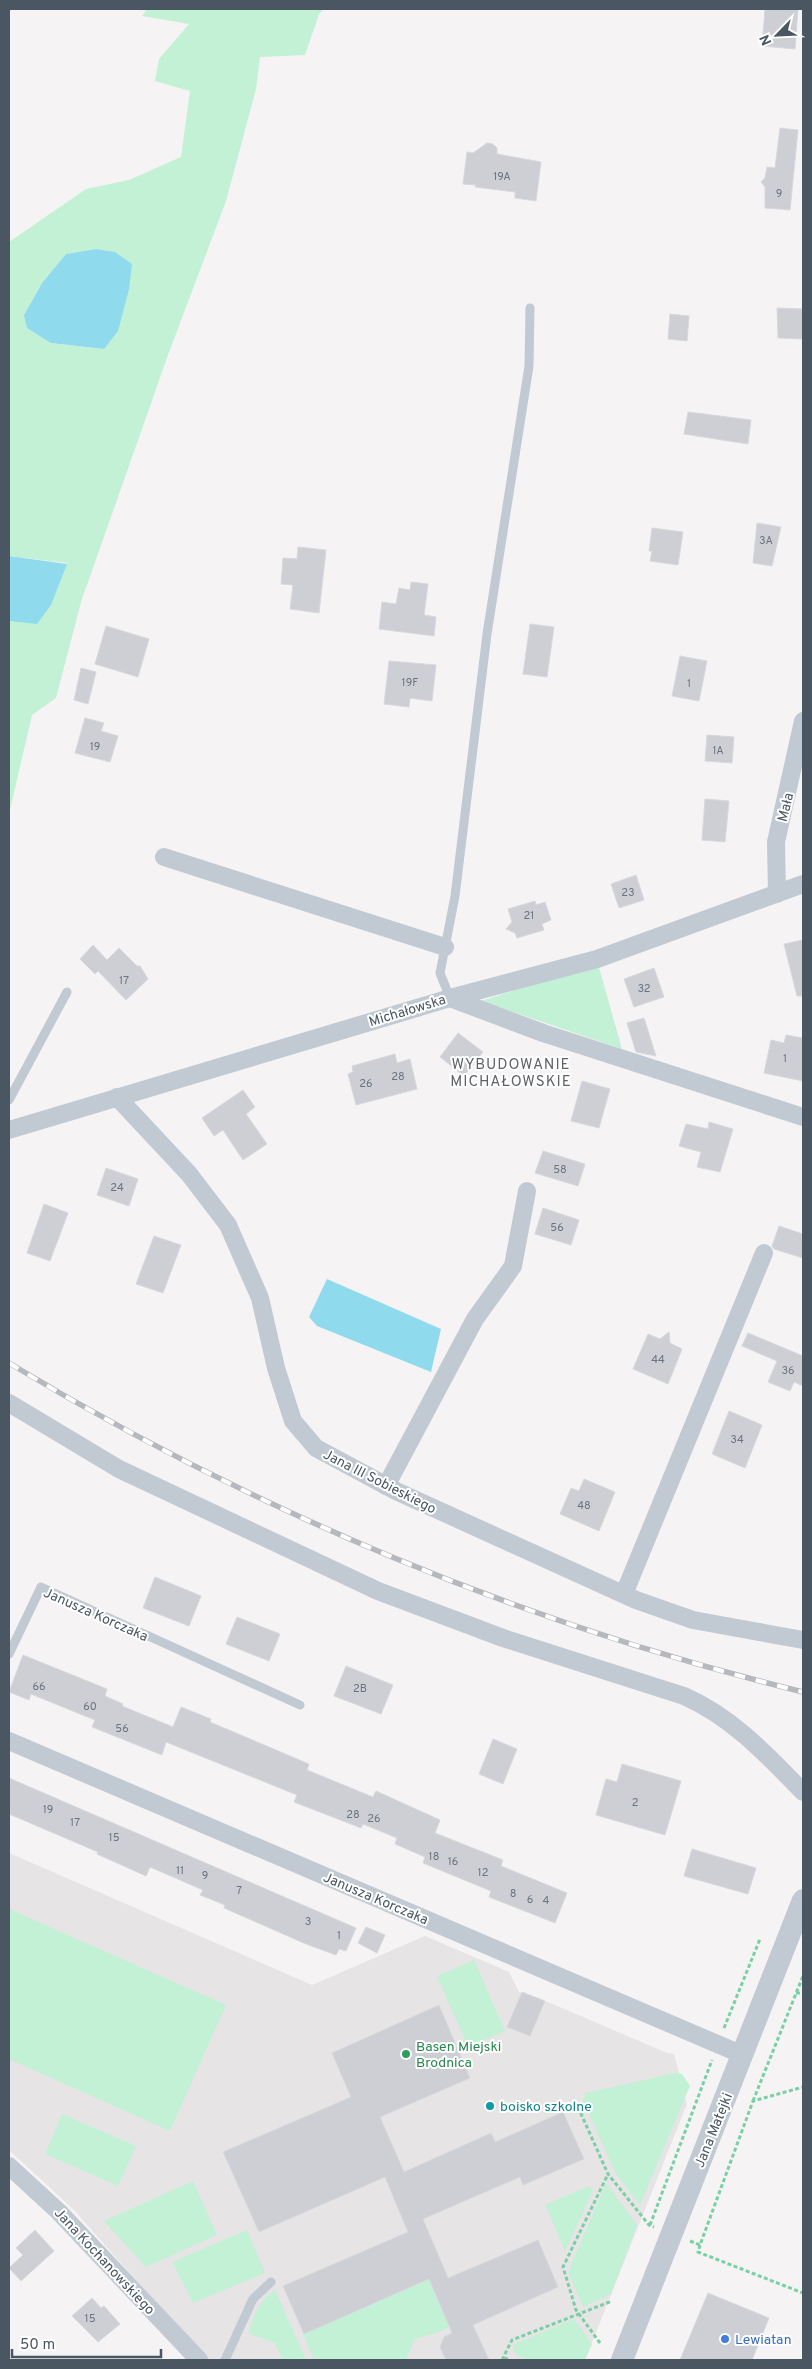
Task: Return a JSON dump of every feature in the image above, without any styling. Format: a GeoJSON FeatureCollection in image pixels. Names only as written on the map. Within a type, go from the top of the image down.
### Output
{"type":"FeatureCollection","features":[{"type":"Feature","properties":{"kind":"street","name":"Mała"},"geometry":{"type":"LineString","coordinates":[[777,894],[776,842],[803,721]]}},
{"type":"Feature","properties":{"kind":"street"},"geometry":{"type":"LineString","coordinates":[[164,857],[445,948]]}},
{"type":"Feature","properties":{"kind":"street","name":"Michałowska"},"geometry":{"type":"LineString","coordinates":[[9,1130],[450,998],[597,959],[803,884]]}},
{"type":"Feature","properties":{"kind":"street"},"geometry":{"type":"LineString","coordinates":[[450,998],[543,1033],[748,1101],[803,1117]]}},
{"type":"Feature","properties":{"kind":"street","name":"Jana III Sobieskiego"},"geometry":{"type":"LineString","coordinates":[[117,1097],[189,1174],[228,1225],[260,1298],[276,1368],[293,1421],[316,1448],[386,1486],[624,1594],[693,1620],[803,1640]]}},
{"type":"Feature","properties":{"kind":"street"},"geometry":{"type":"LineString","coordinates":[[386,1486],[476,1319],[513,1266],[527,1191]]}},
{"type":"Feature","properties":{"kind":"street"},"geometry":{"type":"LineString","coordinates":[[624,1594],[764,1253]]}},
{"type":"Feature","properties":{"kind":"street"},"geometry":{"type":"LineString","coordinates":[[9,1403],[119,1469],[378,1591],[503,1638],[684,1696],[700,1703],[750,1738],[803,1792]]}},
{"type":"Feature","properties":{"kind":"street","name":"Janusza Korczaka"},"geometry":{"type":"LineString","coordinates":[[9,1741],[743,2055]]}},
{"type":"Feature","properties":{"kind":"street","name":"Jana Matejki"},"geometry":{"type":"LineString","coordinates":[[622,2360],[803,1900]]}},
{"type":"Feature","properties":{"kind":"street","name":"Jana Kochanowskiego"},"geometry":{"type":"LineString","coordinates":[[9,2166],[59,2212],[199,2360]]}},
{"type":"Feature","properties":{"kind":"lane"},"geometry":{"type":"LineString","coordinates":[[450,998],[440,973],[455,896],[487,634],[528,366],[530,308]]}},
{"type":"Feature","properties":{"kind":"lane"},"geometry":{"type":"LineString","coordinates":[[9,1100],[67,992]]}},
{"type":"Feature","properties":{"kind":"lane","name":"Janusza Korczaka"},"geometry":{"type":"LineString","coordinates":[[9,1654],[41,1587],[300,1705]]}},
{"type":"Feature","properties":{"kind":"lane"},"geometry":{"type":"LineString","coordinates":[[225,2360],[253,2299],[271,2282]]}},
{"type":"Feature","properties":{"kind":"path"},"geometry":{"type":"LineString","coordinates":[[650,2226],[718,2044],[760,1939]]}},
{"type":"Feature","properties":{"kind":"path"},"geometry":{"type":"LineString","coordinates":[[803,1976],[753,2101],[698,2252],[803,2293]]}},
{"type":"Feature","properties":{"kind":"path"},"geometry":{"type":"LineString","coordinates":[[796,1993],[803,1993]]}},
{"type":"Feature","properties":{"kind":"path"},"geometry":{"type":"LineString","coordinates":[[753,2101],[803,2087]]}},
{"type":"Feature","properties":{"kind":"path"},"geometry":{"type":"LineString","coordinates":[[578,2106],[608,2174],[650,2226],[700,2245]]}},
{"type":"Feature","properties":{"kind":"path"},"geometry":{"type":"LineString","coordinates":[[600,2343],[579,2313],[562,2267],[608,2174]]}},
{"type":"Feature","properties":{"kind":"path"},"geometry":{"type":"LineString","coordinates":[[510,2360],[503,2359],[512,2340],[612,2302]]}},
{"type":"Feature","properties":{"kind":"shaded area"},"geometry":{"type":"Polygon","coordinates":[[[9,1853],[312,1985],[425,1936],[509,1972],[519,1992],[548,2002],[667,2053],[674,2054],[687,2104],[585,2360],[210,2360],[167,2315],[73,2209],[9,2150],[9,1853]]]}},
{"type":"Feature","properties":{"kind":"green space"},"geometry":{"type":"Polygon","coordinates":[[[147,9],[324,9],[319,14],[305,55],[260,57],[256,89],[226,201],[168,355],[81,602],[56,698],[32,715],[9,814],[9,621],[12,622],[67,563],[9,556],[9,242],[86,189],[129,180],[181,157],[190,91],[155,81],[159,59],[189,24],[142,16],[147,9]],[[96,249],[66,254],[42,283],[24,315],[51,343],[104,349],[115,252],[96,249]]]}},
{"type":"Feature","properties":{"kind":"green space"},"geometry":{"type":"Polygon","coordinates":[[[598,964],[622,1049],[481,1001],[598,964]]]}},
{"type":"Feature","properties":{"kind":"green space"},"geometry":{"type":"Polygon","coordinates":[[[9,1909],[226,2005],[170,2131],[9,2059],[9,1909]]]}},
{"type":"Feature","properties":{"kind":"green space"},"geometry":{"type":"Polygon","coordinates":[[[474,1960],[505,2031],[468,2047],[437,1976],[474,1960]]]}},
{"type":"Feature","properties":{"kind":"green space"},"geometry":{"type":"Polygon","coordinates":[[[675,2073],[682,2074],[690,2086],[640,2205],[616,2174],[583,2101],[586,2093],[675,2073]]]}},
{"type":"Feature","properties":{"kind":"green space"},"geometry":{"type":"Polygon","coordinates":[[[62,2114],[136,2146],[118,2186],[45,2154],[62,2114]]]}},
{"type":"Feature","properties":{"kind":"green space"},"geometry":{"type":"Polygon","coordinates":[[[193,2181],[217,2235],[146,2267],[104,2221],[193,2181]]]}},
{"type":"Feature","properties":{"kind":"green space"},"geometry":{"type":"Polygon","coordinates":[[[606,2183],[637,2225],[611,2294],[583,2307],[568,2272],[606,2183]]]}},
{"type":"Feature","properties":{"kind":"green space"},"geometry":{"type":"Polygon","coordinates":[[[589,2186],[593,2191],[565,2251],[545,2205],[589,2186]]]}},
{"type":"Feature","properties":{"kind":"green space"},"geometry":{"type":"Polygon","coordinates":[[[247,2230],[265,2273],[193,2303],[172,2262],[247,2230]]]}},
{"type":"Feature","properties":{"kind":"green space"},"geometry":{"type":"Polygon","coordinates":[[[430,2279],[450,2326],[414,2340],[406,2360],[314,2360],[303,2333],[430,2279]]]}},
{"type":"Feature","properties":{"kind":"green space"},"geometry":{"type":"Polygon","coordinates":[[[275,2290],[306,2360],[283,2360],[275,2343],[248,2333],[261,2304],[275,2290]]]}},
{"type":"Feature","properties":{"kind":"green space"},"geometry":{"type":"Polygon","coordinates":[[[574,2319],[592,2344],[585,2360],[526,2359],[513,2351],[515,2344],[574,2319]]]}},
{"type":"Feature","properties":{"kind":"water"},"geometry":{"type":"Polygon","coordinates":[[[96,249],[115,252],[132,264],[129,289],[118,331],[104,349],[51,343],[27,328],[24,315],[42,283],[66,254],[96,249]]]}},
{"type":"Feature","properties":{"kind":"water"},"geometry":{"type":"Polygon","coordinates":[[[9,556],[67,564],[51,605],[37,624],[9,621],[9,556]]]}},
{"type":"Feature","properties":{"kind":"water"},"geometry":{"type":"Polygon","coordinates":[[[327,1279],[441,1329],[431,1372],[317,1326],[309,1317],[327,1279]]]}},
{"type":"Feature","properties":{"kind":"building"},"geometry":{"type":"Polygon","coordinates":[[[765,9],[798,9],[795,49],[762,46],[765,9]]]}},
{"type":"Feature","properties":{"kind":"building"},"geometry":{"type":"Polygon","coordinates":[[[780,128],[798,130],[790,210],[765,208],[765,187],[761,182],[765,178],[767,167],[775,168],[780,128]]]}},
{"type":"Feature","properties":{"kind":"building"},"geometry":{"type":"Polygon","coordinates":[[[487,143],[493,144],[497,148],[497,154],[541,162],[536,201],[515,198],[515,192],[463,184],[467,152],[473,153],[487,143]]]}},
{"type":"Feature","properties":{"kind":"building"},"geometry":{"type":"Polygon","coordinates":[[[777,308],[803,309],[803,339],[778,338],[777,308]]]}},
{"type":"Feature","properties":{"kind":"building"},"geometry":{"type":"Polygon","coordinates":[[[670,314],[689,316],[687,341],[668,339],[670,314]]]}},
{"type":"Feature","properties":{"kind":"building"},"geometry":{"type":"Polygon","coordinates":[[[688,412],[751,420],[748,444],[684,434],[688,412]]]}},
{"type":"Feature","properties":{"kind":"building"},"geometry":{"type":"Polygon","coordinates":[[[757,523],[781,527],[772,566],[753,563],[757,523]]]}},
{"type":"Feature","properties":{"kind":"building"},"geometry":{"type":"Polygon","coordinates":[[[652,528],[683,532],[678,565],[650,561],[652,551],[649,551],[652,528]]]}},
{"type":"Feature","properties":{"kind":"building"},"geometry":{"type":"Polygon","coordinates":[[[298,547],[326,550],[319,613],[290,609],[293,585],[281,584],[283,558],[297,559],[298,547]]]}},
{"type":"Feature","properties":{"kind":"building"},"geometry":{"type":"Polygon","coordinates":[[[411,582],[428,584],[424,615],[436,617],[434,636],[379,629],[382,602],[396,604],[399,588],[410,590],[411,582]]]}},
{"type":"Feature","properties":{"kind":"building"},"geometry":{"type":"Polygon","coordinates":[[[530,624],[554,627],[547,677],[523,674],[530,624]]]}},
{"type":"Feature","properties":{"kind":"building"},"geometry":{"type":"Polygon","coordinates":[[[106,626],[149,639],[138,677],[95,664],[106,626]]]}},
{"type":"Feature","properties":{"kind":"building"},"geometry":{"type":"Polygon","coordinates":[[[680,656],[707,661],[699,701],[672,696],[680,656]]]}},
{"type":"Feature","properties":{"kind":"building"},"geometry":{"type":"Polygon","coordinates":[[[389,661],[436,665],[432,701],[410,698],[409,707],[384,704],[389,661]]]}},
{"type":"Feature","properties":{"kind":"building"},"geometry":{"type":"Polygon","coordinates":[[[81,668],[96,672],[88,704],[74,700],[81,668]]]}},
{"type":"Feature","properties":{"kind":"building"},"geometry":{"type":"Polygon","coordinates":[[[85,718],[104,723],[101,731],[118,736],[110,762],[75,753],[85,718]]]}},
{"type":"Feature","properties":{"kind":"building"},"geometry":{"type":"Polygon","coordinates":[[[707,735],[734,737],[732,763],[705,761],[707,735]]]}},
{"type":"Feature","properties":{"kind":"building"},"geometry":{"type":"Polygon","coordinates":[[[705,799],[729,801],[725,842],[702,840],[705,799]]]}},
{"type":"Feature","properties":{"kind":"building"},"geometry":{"type":"Polygon","coordinates":[[[636,875],[644,900],[619,908],[611,884],[636,875]]]}},
{"type":"Feature","properties":{"kind":"building"},"geometry":{"type":"Polygon","coordinates":[[[535,901],[536,905],[545,902],[551,920],[542,924],[544,930],[517,938],[515,933],[506,929],[512,922],[508,909],[535,901]]]}},
{"type":"Feature","properties":{"kind":"building"},"geometry":{"type":"Polygon","coordinates":[[[803,940],[803,996],[797,996],[784,944],[803,940]]]}},
{"type":"Feature","properties":{"kind":"building"},"geometry":{"type":"Polygon","coordinates":[[[93,945],[107,960],[119,948],[137,966],[140,966],[148,979],[126,1000],[98,971],[95,974],[80,959],[93,945]]]}},
{"type":"Feature","properties":{"kind":"building"},"geometry":{"type":"Polygon","coordinates":[[[654,968],[664,997],[634,1007],[624,979],[654,968]]]}},
{"type":"Feature","properties":{"kind":"building"},"geometry":{"type":"Polygon","coordinates":[[[644,1018],[656,1056],[636,1052],[627,1023],[644,1018]]]}},
{"type":"Feature","properties":{"kind":"building"},"geometry":{"type":"Polygon","coordinates":[[[458,1033],[483,1052],[464,1076],[440,1057],[458,1033]]]}},
{"type":"Feature","properties":{"kind":"building"},"geometry":{"type":"Polygon","coordinates":[[[786,1035],[803,1038],[803,1081],[764,1073],[771,1040],[784,1043],[786,1035]]]}},
{"type":"Feature","properties":{"kind":"building"},"geometry":{"type":"Polygon","coordinates":[[[395,1054],[397,1063],[410,1059],[417,1089],[356,1105],[348,1074],[353,1072],[352,1066],[395,1054]]]}},
{"type":"Feature","properties":{"kind":"building"},"geometry":{"type":"Polygon","coordinates":[[[582,1081],[610,1089],[599,1128],[571,1121],[582,1081]]]}},
{"type":"Feature","properties":{"kind":"building"},"geometry":{"type":"Polygon","coordinates":[[[243,1090],[255,1107],[246,1114],[267,1144],[243,1160],[223,1130],[214,1136],[202,1118],[243,1090]]]}},
{"type":"Feature","properties":{"kind":"building"},"geometry":{"type":"Polygon","coordinates":[[[709,1122],[733,1129],[720,1172],[697,1167],[701,1152],[679,1146],[686,1124],[708,1129],[709,1122]]]}},
{"type":"Feature","properties":{"kind":"building"},"geometry":{"type":"Polygon","coordinates":[[[543,1151],[585,1164],[578,1186],[535,1173],[543,1151]]]}},
{"type":"Feature","properties":{"kind":"building"},"geometry":{"type":"Polygon","coordinates":[[[106,1168],[138,1179],[129,1206],[97,1195],[106,1168]]]}},
{"type":"Feature","properties":{"kind":"building"},"geometry":{"type":"Polygon","coordinates":[[[44,1204],[68,1213],[50,1261],[27,1253],[44,1204]]]}},
{"type":"Feature","properties":{"kind":"building"},"geometry":{"type":"Polygon","coordinates":[[[543,1208],[579,1220],[571,1245],[535,1234],[543,1208]]]}},
{"type":"Feature","properties":{"kind":"building"},"geometry":{"type":"Polygon","coordinates":[[[779,1226],[803,1234],[803,1258],[774,1249],[772,1246],[779,1226]]]}},
{"type":"Feature","properties":{"kind":"building"},"geometry":{"type":"Polygon","coordinates":[[[154,1236],[181,1245],[163,1293],[136,1284],[154,1236]]]}},
{"type":"Feature","properties":{"kind":"building"},"geometry":{"type":"Polygon","coordinates":[[[669,1332],[670,1343],[682,1349],[668,1384],[633,1369],[648,1334],[660,1339],[669,1332]]]}},
{"type":"Feature","properties":{"kind":"building"},"geometry":{"type":"Polygon","coordinates":[[[748,1333],[803,1356],[803,1386],[794,1382],[790,1391],[768,1382],[777,1361],[742,1346],[748,1333]]]}},
{"type":"Feature","properties":{"kind":"building"},"geometry":{"type":"Polygon","coordinates":[[[729,1411],[762,1425],[745,1468],[712,1454],[729,1411]]]}},
{"type":"Feature","properties":{"kind":"building"},"geometry":{"type":"Polygon","coordinates":[[[584,1479],[615,1492],[599,1531],[560,1514],[571,1488],[579,1491],[584,1479]]]}},
{"type":"Feature","properties":{"kind":"building"},"geometry":{"type":"Polygon","coordinates":[[[155,1577],[201,1596],[189,1626],[143,1608],[155,1577]]]}},
{"type":"Feature","properties":{"kind":"building"},"geometry":{"type":"Polygon","coordinates":[[[237,1617],[280,1634],[269,1661],[226,1644],[237,1617]]]}},
{"type":"Feature","properties":{"kind":"building"},"geometry":{"type":"Polygon","coordinates":[[[23,1655],[107,1689],[105,1696],[123,1704],[122,1706],[173,1727],[181,1707],[211,1719],[210,1722],[309,1764],[307,1770],[373,1797],[376,1791],[440,1820],[435,1833],[503,1860],[501,1866],[567,1893],[555,1923],[489,1897],[491,1891],[423,1863],[425,1857],[395,1844],[397,1838],[363,1824],[361,1828],[294,1802],[297,1795],[166,1742],[162,1755],[92,1727],[95,1720],[31,1694],[29,1700],[9,1692],[23,1655]]]}},
{"type":"Feature","properties":{"kind":"building"},"geometry":{"type":"Polygon","coordinates":[[[346,1666],[393,1685],[381,1714],[334,1696],[346,1666]]]}},
{"type":"Feature","properties":{"kind":"building"},"geometry":{"type":"Polygon","coordinates":[[[493,1739],[517,1749],[503,1784],[479,1774],[493,1739]]]}},
{"type":"Feature","properties":{"kind":"building"},"geometry":{"type":"Polygon","coordinates":[[[622,1764],[681,1781],[665,1835],[596,1815],[606,1779],[617,1782],[622,1764]]]}},
{"type":"Feature","properties":{"kind":"building"},"geometry":{"type":"Polygon","coordinates":[[[9,1778],[356,1928],[346,1951],[339,1949],[336,1955],[306,1944],[224,1908],[225,1905],[200,1895],[203,1890],[150,1867],[146,1876],[97,1854],[98,1852],[9,1814],[9,1778]]]}},
{"type":"Feature","properties":{"kind":"building"},"geometry":{"type":"Polygon","coordinates":[[[692,1849],[756,1868],[748,1894],[684,1876],[692,1849]]]}},
{"type":"Feature","properties":{"kind":"building"},"geometry":{"type":"Polygon","coordinates":[[[366,1927],[385,1935],[377,1953],[358,1943],[366,1927]]]}},
{"type":"Feature","properties":{"kind":"building"},"geometry":{"type":"Polygon","coordinates":[[[522,1992],[545,2001],[530,2036],[507,2027],[522,1992]]]}},
{"type":"Feature","properties":{"kind":"building"},"geometry":{"type":"Polygon","coordinates":[[[439,2005],[470,2078],[380,2117],[404,2172],[491,2133],[495,2142],[563,2112],[584,2159],[523,2185],[520,2177],[423,2219],[448,2278],[538,2240],[558,2287],[473,2325],[489,2360],[446,2360],[440,2347],[444,2337],[452,2333],[429,2279],[304,2334],[283,2286],[408,2232],[385,2177],[259,2232],[223,2152],[351,2097],[332,2053],[439,2005]]]}},
{"type":"Feature","properties":{"kind":"building"},"geometry":{"type":"Polygon","coordinates":[[[35,2230],[54,2251],[21,2281],[9,2268],[23,2255],[16,2248],[35,2230]]]}},
{"type":"Feature","properties":{"kind":"building","name":"Lewiatan"},"geometry":{"type":"Polygon","coordinates":[[[708,2293],[769,2318],[752,2360],[680,2360],[708,2293]]]}},
{"type":"Feature","properties":{"kind":"building"},"geometry":{"type":"Polygon","coordinates":[[[92,2298],[101,2308],[104,2306],[120,2324],[98,2342],[72,2316],[92,2298]]]}},
{"type":"Feature","properties":{"kind":"railway"},"geometry":{"type":"LineString","coordinates":[[9,1363],[102,1417],[197,1467],[294,1514],[393,1558],[494,1597],[596,1633],[699,1664],[803,1692]]}},
{"type":"Feature","properties":{"kind":"place","name":"Basen Miejski Brodnica"},"geometry":{"type":"Point","coordinates":[406,2054]}},
{"type":"Feature","properties":{"kind":"place","name":"boisko szkolne"},"geometry":{"type":"Point","coordinates":[490,2106]}},
{"type":"Feature","properties":{"kind":"place","name":"Lewiatan"},"geometry":{"type":"Point","coordinates":[725,2339]}},
{"type":"Feature","properties":{"kind":"district","name":"WYBUDOWANIE MICHAŁOWSKIE"},"geometry":{"type":"Point","coordinates":[511,1072]}}]}
